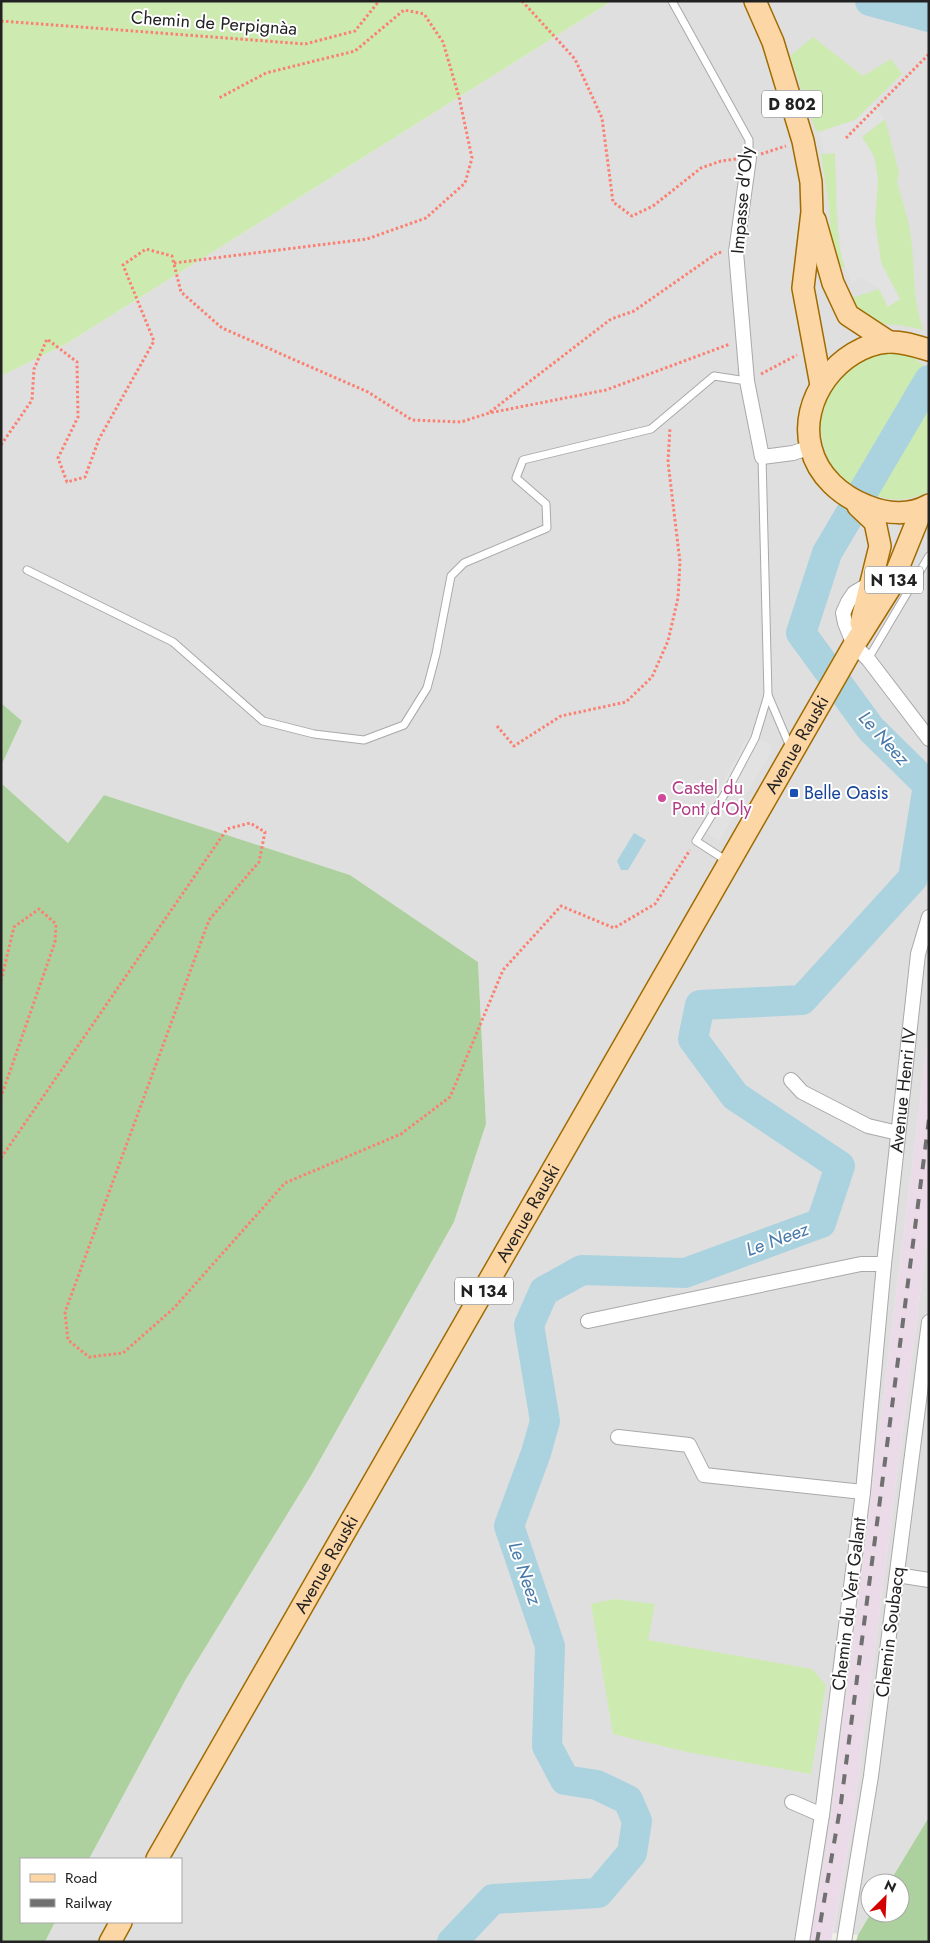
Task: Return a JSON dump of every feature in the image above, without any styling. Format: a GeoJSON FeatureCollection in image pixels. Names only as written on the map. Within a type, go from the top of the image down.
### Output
{"type":"FeatureCollection","features":[{"type":"Feature","properties":{"kind":"main road","name":"D 802"},"geometry":{"type":"LineString","coordinates":[[755,1],[773,42],[803,141],[811,182],[812,212],[803,288],[821,384]]}},
{"type":"Feature","properties":{"kind":"main road","name":"D 802"},"geometry":{"type":"LineString","coordinates":[[812,212],[833,283],[848,315],[889,342]]}},
{"type":"Feature","properties":{"kind":"main road"},"geometry":{"type":"LineString","coordinates":[[919,509],[880,512],[850,499],[836,488],[816,462],[808,430],[812,407],[821,384],[848,356],[867,346],[889,342],[921,347]]}},
{"type":"Feature","properties":{"kind":"main road","name":"Avenue Rauski"},"geometry":{"type":"LineString","coordinates":[[850,499],[875,522],[880,546],[856,655]]}},
{"type":"Feature","properties":{"kind":"main road","name":"Avenue Rauski"},"geometry":{"type":"LineString","coordinates":[[158,1858],[810,723],[856,655],[890,588],[919,509]]}},
{"type":"Feature","properties":{"kind":"main road"},"geometry":{"type":"LineString","coordinates":[[110,1942],[121,1923]]}},
{"type":"Feature","properties":{"kind":"street","name":"Impasse d'Oly"},"geometry":{"type":"LineString","coordinates":[[749,158],[736,252],[747,381],[762,457]]}},
{"type":"Feature","properties":{"kind":"street"},"geometry":{"type":"LineString","coordinates":[[762,457],[793,453],[811,447]]}},
{"type":"Feature","properties":{"kind":"street"},"geometry":{"type":"LineString","coordinates":[[856,655],[929,738]]}},
{"type":"Feature","properties":{"kind":"street","name":"Avenue Henri IV"},"geometry":{"type":"LineString","coordinates":[[884,1264],[918,954],[929,917]]}},
{"type":"Feature","properties":{"kind":"street"},"geometry":{"type":"LineString","coordinates":[[791,1080],[802,1092],[868,1126],[898,1133]]}},
{"type":"Feature","properties":{"kind":"street"},"geometry":{"type":"LineString","coordinates":[[588,1321],[860,1264],[884,1264]]}},
{"type":"Feature","properties":{"kind":"street","name":"Chemin du Vert Galant"},"geometry":{"type":"LineString","coordinates":[[802,1942],[822,1815],[863,1492],[884,1264]]}},
{"type":"Feature","properties":{"kind":"street","name":"Chemin Soubacq"},"geometry":{"type":"LineString","coordinates":[[844,1942],[871,1776],[926,1358],[929,1322]]}},
{"type":"Feature","properties":{"kind":"street"},"geometry":{"type":"LineString","coordinates":[[618,1437],[689,1445],[704,1475],[863,1492]]}},
{"type":"Feature","properties":{"kind":"street"},"geometry":{"type":"LineString","coordinates":[[897,1575],[929,1580]]}},
{"type":"Feature","properties":{"kind":"street"},"geometry":{"type":"LineString","coordinates":[[792,1802],[822,1815]]}},
{"type":"Feature","properties":{"kind":"lane","name":"Impasse d'Oly"},"geometry":{"type":"LineString","coordinates":[[672,1],[750,140],[749,158]]}},
{"type":"Feature","properties":{"kind":"lane"},"geometry":{"type":"LineString","coordinates":[[26,570],[174,642],[263,721],[314,734],[364,740],[404,726],[426,688],[436,654],[451,576],[464,563],[547,528],[546,504],[516,478],[523,460],[651,430],[714,376],[747,381]]}},
{"type":"Feature","properties":{"kind":"lane"},"geometry":{"type":"LineString","coordinates":[[730,863],[696,841],[729,787],[755,738],[768,695],[762,457]]}},
{"type":"Feature","properties":{"kind":"lane"},"geometry":{"type":"LineString","coordinates":[[856,655],[884,630],[929,556]]}},
{"type":"Feature","properties":{"kind":"lane"},"geometry":{"type":"LineString","coordinates":[[856,655],[884,630]]}},
{"type":"Feature","properties":{"kind":"lane"},"geometry":{"type":"LineString","coordinates":[[768,695],[793,754]]}},
{"type":"Feature","properties":{"kind":"path","name":"Chemin de Perpignàa"},"geometry":{"type":"LineString","coordinates":[[1,21],[305,44],[355,32],[379,1]]}},
{"type":"Feature","properties":{"kind":"path"},"geometry":{"type":"LineString","coordinates":[[522,1],[575,59],[602,118],[613,202],[632,216],[653,206],[701,168],[721,161],[749,158],[803,141]]}},
{"type":"Feature","properties":{"kind":"path"},"geometry":{"type":"LineString","coordinates":[[174,263],[367,239],[426,218],[465,183],[472,158],[459,97],[443,42],[424,14],[404,10],[354,51],[266,73],[220,98]]}},
{"type":"Feature","properties":{"kind":"path"},"geometry":{"type":"LineString","coordinates":[[846,138],[929,54]]}},
{"type":"Feature","properties":{"kind":"path"},"geometry":{"type":"LineString","coordinates":[[1,444],[32,400],[34,369],[47,339],[77,362],[78,417],[58,458],[67,482],[85,477],[99,439],[154,341],[123,266],[146,249],[172,256],[182,292],[222,328],[368,392],[412,420],[461,422],[489,413],[606,390],[742,339]]}},
{"type":"Feature","properties":{"kind":"path"},"geometry":{"type":"LineString","coordinates":[[489,413],[611,319],[634,311],[717,253],[736,252]]}},
{"type":"Feature","properties":{"kind":"path"},"geometry":{"type":"LineString","coordinates":[[747,381],[815,346]]}},
{"type":"Feature","properties":{"kind":"path"},"geometry":{"type":"LineString","coordinates":[[497,726],[514,746],[561,716],[626,702],[652,677],[668,641],[678,598],[680,562],[668,462],[670,428],[680,404]]}},
{"type":"Feature","properties":{"kind":"path"},"geometry":{"type":"LineString","coordinates":[[1,1158],[227,829],[250,823],[265,832],[258,862],[209,920],[65,1312],[68,1340],[89,1357],[123,1353],[174,1308],[285,1183],[401,1134],[450,1097],[504,970],[561,906],[614,928],[655,904],[696,841]]}},
{"type":"Feature","properties":{"kind":"path"},"geometry":{"type":"LineString","coordinates":[[1,981],[14,927],[39,909],[56,924],[55,942],[1,1097]]}},
{"type":"Feature","properties":{"kind":"shaded area"},"geometry":{"type":"Polygon","coordinates":[[[612,1],[929,1],[929,1032],[827,1850],[807,1942],[45,1942],[54,1923],[182,1923],[182,1858],[90,1858],[186,1679],[312,1474],[454,1222],[486,1124],[478,962],[350,875],[104,795],[68,843],[1,783],[1,766],[22,721],[1,703],[1,376],[66,344],[612,1]]]}},
{"type":"Feature","properties":{"kind":"shaded area"},"geometry":{"type":"Polygon","coordinates":[[[874,103],[885,119],[862,137],[874,156],[878,180],[875,221],[881,263],[900,299],[888,307],[879,289],[861,277],[852,283],[842,259],[835,153],[825,154],[819,132],[855,120],[874,103]]]}},
{"type":"Feature","properties":{"kind":"shaded area"},"geometry":{"type":"Polygon","coordinates":[[[755,738],[769,743],[772,750],[719,841],[698,827],[746,739],[755,738]]]}},
{"type":"Feature","properties":{"kind":"shaded area"},"geometry":{"type":"Polygon","coordinates":[[[929,1032],[929,1224],[852,1827],[831,1942],[807,1942],[827,1850],[929,1032]]]}},
{"type":"Feature","properties":{"kind":"shaded area"},"geometry":{"type":"Polygon","coordinates":[[[929,1224],[929,1817],[895,1873],[860,1873],[860,1923],[865,1923],[858,1935],[833,1933],[852,1827],[929,1224]]]}},
{"type":"Feature","properties":{"kind":"green space"},"geometry":{"type":"Polygon","coordinates":[[[1,1],[612,1],[66,344],[1,376],[1,1]]]}},
{"type":"Feature","properties":{"kind":"green space"},"geometry":{"type":"Polygon","coordinates":[[[813,37],[863,76],[891,59],[902,74],[855,120],[819,132],[815,129],[790,56],[813,37]]]}},
{"type":"Feature","properties":{"kind":"green space"},"geometry":{"type":"Polygon","coordinates":[[[885,119],[899,173],[897,182],[910,231],[915,296],[924,330],[900,325],[879,324],[867,318],[856,306],[852,298],[879,289],[900,299],[881,263],[875,221],[878,180],[874,156],[862,137],[885,119]]]}},
{"type":"Feature","properties":{"kind":"green space"},"geometry":{"type":"Polygon","coordinates":[[[835,153],[839,242],[845,267],[838,268],[832,258],[829,206],[821,154],[835,153]]]}},
{"type":"Feature","properties":{"kind":"green space"},"geometry":{"type":"Polygon","coordinates":[[[891,353],[908,353],[929,370],[929,491],[912,498],[896,500],[872,494],[843,479],[831,464],[821,435],[821,419],[824,404],[830,390],[839,377],[860,361],[891,353]]]}},
{"type":"Feature","properties":{"kind":"green space"},"geometry":{"type":"Polygon","coordinates":[[[1,703],[22,721],[1,766],[1,703]]]}},
{"type":"Feature","properties":{"kind":"green space"},"geometry":{"type":"Polygon","coordinates":[[[1,783],[68,843],[104,795],[350,875],[478,962],[486,1124],[454,1222],[312,1474],[186,1679],[90,1858],[20,1858],[20,1923],[54,1923],[45,1942],[1,1942],[1,783]]]}},
{"type":"Feature","properties":{"kind":"green space"},"geometry":{"type":"Polygon","coordinates":[[[615,1599],[655,1604],[648,1640],[812,1669],[826,1685],[811,1774],[687,1752],[613,1734],[591,1604],[615,1599]]]}},
{"type":"Feature","properties":{"kind":"green space"},"geometry":{"type":"Polygon","coordinates":[[[929,1817],[929,1942],[856,1942],[865,1923],[910,1923],[910,1873],[895,1873],[929,1817]]]}},
{"type":"Feature","properties":{"kind":"water"},"geometry":{"type":"Polygon","coordinates":[[[634,833],[646,840],[628,870],[621,870],[617,861],[634,833]]]}},
{"type":"Feature","properties":{"kind":"waterway","name":"Le Neez"},"geometry":{"type":"LineString","coordinates":[[870,1],[929,17]]}},
{"type":"Feature","properties":{"kind":"waterway"},"geometry":{"type":"LineString","coordinates":[[925,1],[929,16]]}},
{"type":"Feature","properties":{"kind":"waterway","name":"Le Neez"},"geometry":{"type":"LineString","coordinates":[[452,1942],[493,1899],[598,1893],[632,1853],[637,1821],[628,1800],[597,1785],[565,1780],[547,1746],[550,1646],[509,1526],[536,1453],[545,1421],[529,1325],[544,1291],[582,1270],[685,1273],[821,1223],[840,1166],[735,1096],[693,1039],[700,1005],[802,1000],[913,878],[928,785],[871,729],[801,633],[827,553],[929,380]]}},
{"type":"Feature","properties":{"kind":"railway"},"geometry":{"type":"LineString","coordinates":[[817,1942],[841,1803],[929,1119]]}},
{"type":"Feature","properties":{"kind":"place","name":"Belle Oasis"},"geometry":{"type":"Point","coordinates":[794,793]}},
{"type":"Feature","properties":{"kind":"place","name":"Castel du Pont d'Oly"},"geometry":{"type":"Point","coordinates":[662,798]}}]}
